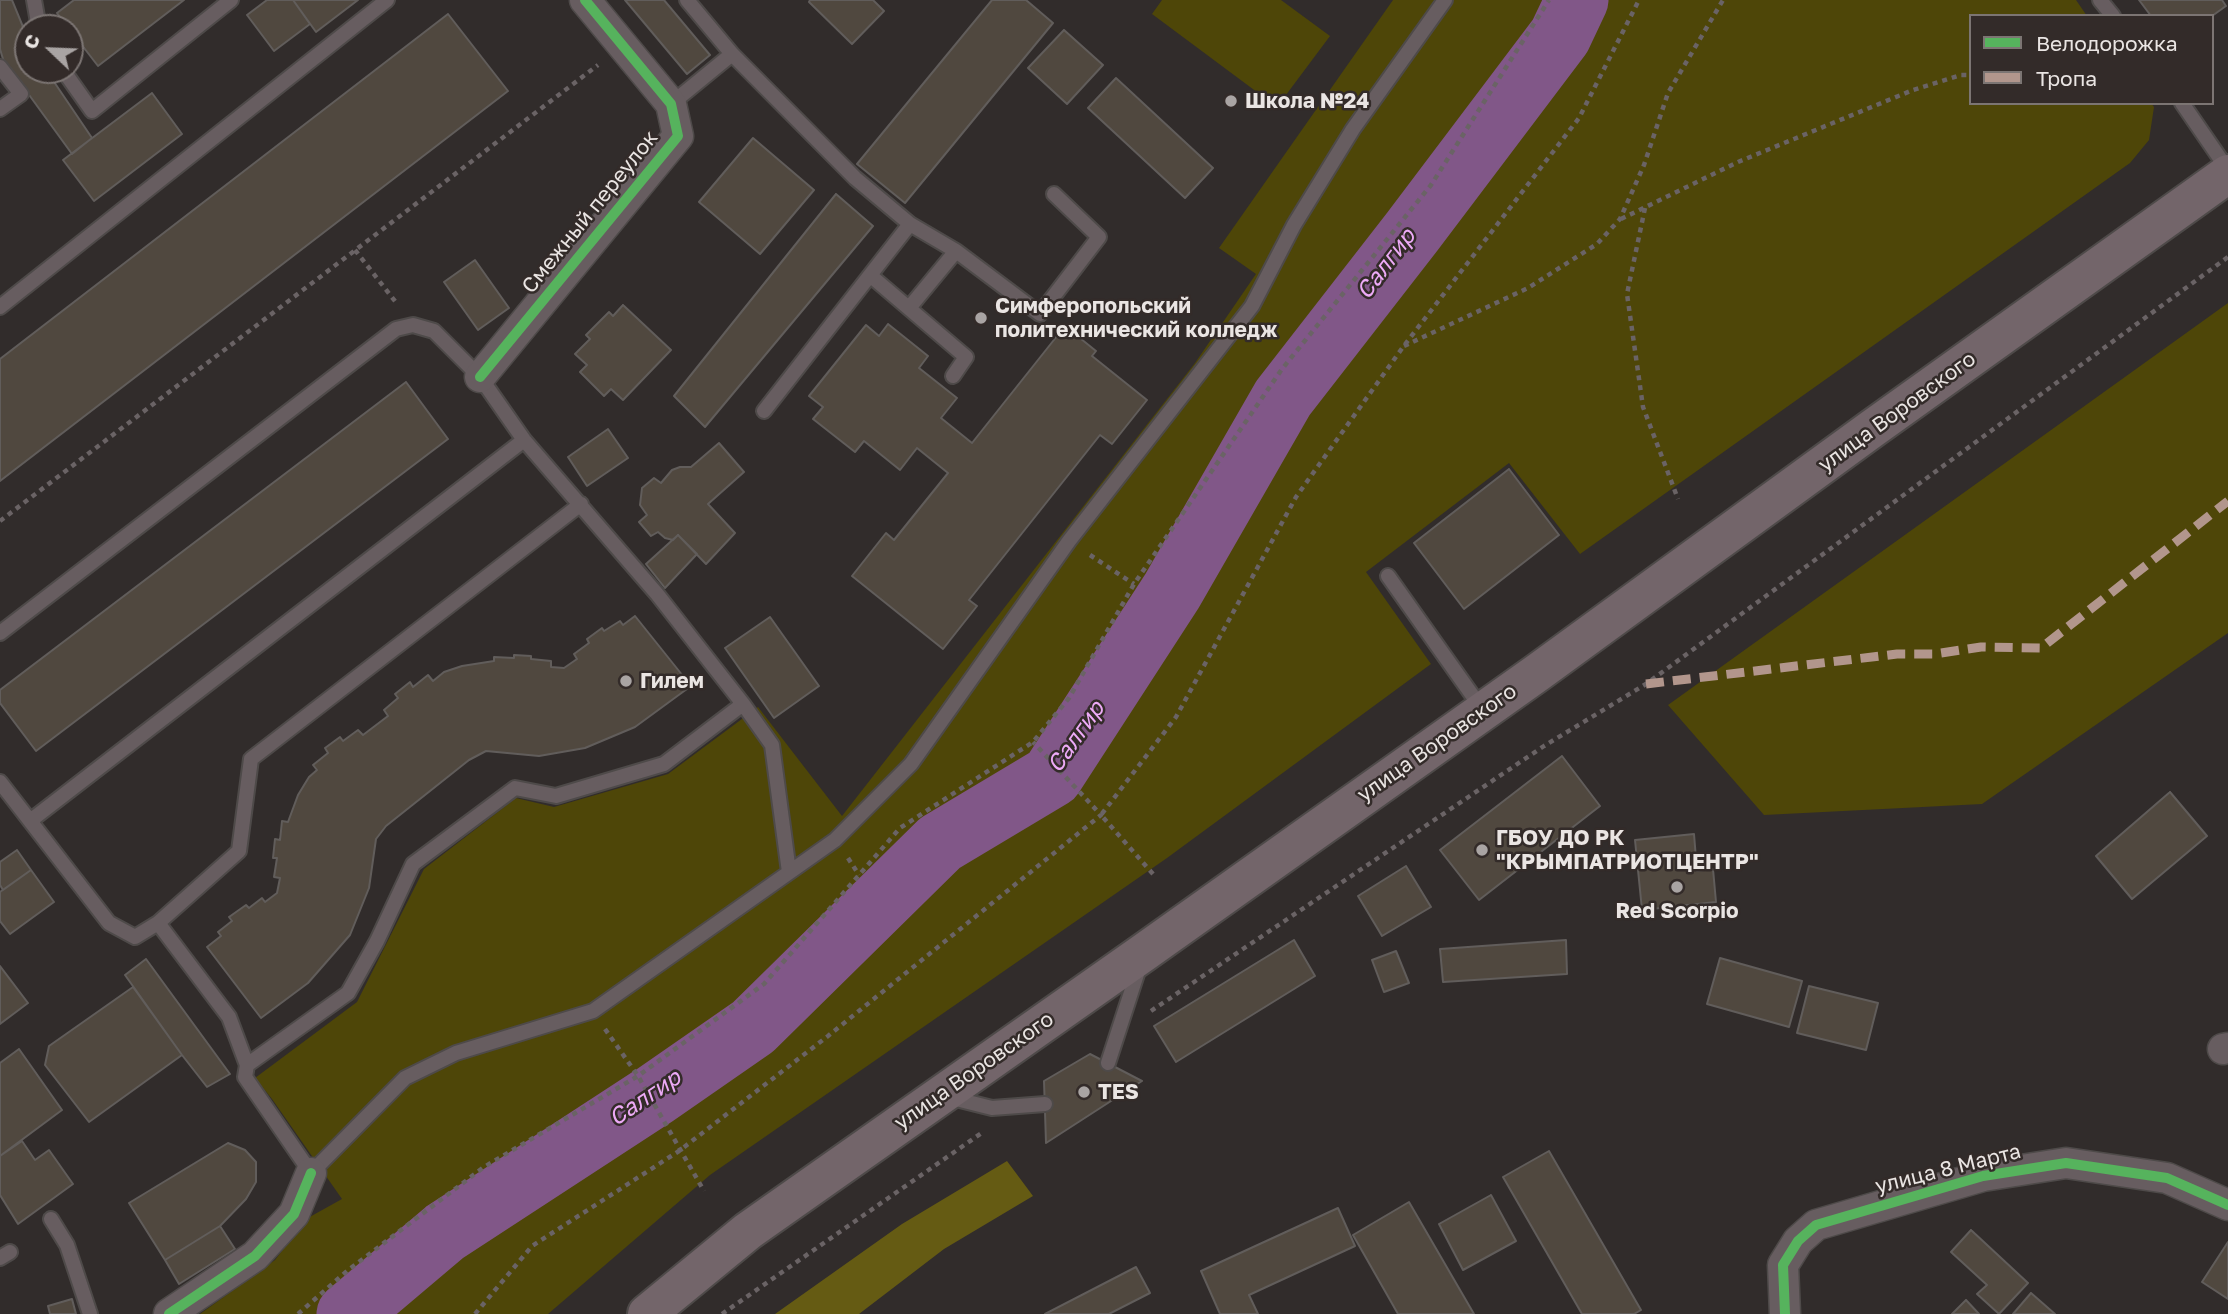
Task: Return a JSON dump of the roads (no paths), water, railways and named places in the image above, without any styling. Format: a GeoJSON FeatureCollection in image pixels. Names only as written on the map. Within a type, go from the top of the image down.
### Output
{"type":"FeatureCollection","features":[{"type":"Feature","properties":{"kind":"main road","name":"улица Воровского"},"geometry":{"type":"LineString","coordinates":[[647,1314],[748,1231],[1143,953],[2228,172]]}},
{"type":"Feature","properties":{"kind":"street","name":"Смежный переулок"},"geometry":{"type":"LineString","coordinates":[[480,377],[678,136],[671,104],[585,0]]}},
{"type":"Feature","properties":{"kind":"street","name":"улица 8 Марта"},"geometry":{"type":"LineString","coordinates":[[1785,1314],[1783,1265],[1798,1241],[1816,1225],[1983,1175],[2066,1163],[2167,1178],[2228,1205]]}},
{"type":"Feature","properties":{"kind":"street"},"geometry":{"type":"LineString","coordinates":[[169,1314],[255,1255],[294,1214],[311,1173]]}},
{"type":"Feature","properties":{"kind":"lane"},"geometry":{"type":"LineString","coordinates":[[72,84],[92,111],[231,0]]}},
{"type":"Feature","properties":{"kind":"lane"},"geometry":{"type":"LineString","coordinates":[[0,307],[387,0]]}},
{"type":"Feature","properties":{"kind":"lane"},"geometry":{"type":"LineString","coordinates":[[687,0],[732,54],[855,177],[910,223],[956,251],[1040,314],[1100,237],[1054,194]]}},
{"type":"Feature","properties":{"kind":"lane"},"geometry":{"type":"LineString","coordinates":[[158,923],[229,1017],[247,1065],[245,1077],[311,1173],[405,1078],[456,1053],[593,1011],[835,840],[911,764],[1069,541],[1252,306],[1294,225],[1353,129],[1445,0]]}},
{"type":"Feature","properties":{"kind":"lane"},"geometry":{"type":"LineString","coordinates":[[2100,0],[2111,14]]}},
{"type":"Feature","properties":{"kind":"lane"},"geometry":{"type":"LineString","coordinates":[[671,104],[732,54]]}},
{"type":"Feature","properties":{"kind":"lane"},"geometry":{"type":"LineString","coordinates":[[0,67],[21,94],[0,109]]}},
{"type":"Feature","properties":{"kind":"lane"},"geometry":{"type":"LineString","coordinates":[[2183,105],[2228,172]]}},
{"type":"Feature","properties":{"kind":"lane"},"geometry":{"type":"LineString","coordinates":[[764,411],[910,223]]}},
{"type":"Feature","properties":{"kind":"lane"},"geometry":{"type":"LineString","coordinates":[[909,308],[956,251]]}},
{"type":"Feature","properties":{"kind":"lane"},"geometry":{"type":"LineString","coordinates":[[871,276],[966,357],[953,376]]}},
{"type":"Feature","properties":{"kind":"lane"},"geometry":{"type":"LineString","coordinates":[[0,634],[396,329],[413,325],[434,331],[480,377],[524,440],[657,594],[772,745],[789,872]]}},
{"type":"Feature","properties":{"kind":"lane"},"geometry":{"type":"LineString","coordinates":[[30,821],[524,440]]}},
{"type":"Feature","properties":{"kind":"lane"},"geometry":{"type":"LineString","coordinates":[[0,782],[109,923],[135,937],[158,923],[239,851],[251,759],[581,504]]}},
{"type":"Feature","properties":{"kind":"lane"},"geometry":{"type":"LineString","coordinates":[[1388,576],[1482,710]]}},
{"type":"Feature","properties":{"kind":"lane"},"geometry":{"type":"LineString","coordinates":[[247,1065],[348,993],[377,941],[413,864],[515,788],[556,796],[664,764],[743,704]]}},
{"type":"Feature","properties":{"kind":"lane"},"geometry":{"type":"LineString","coordinates":[[1108,1063],[1143,953]]}},
{"type":"Feature","properties":{"kind":"lane"},"geometry":{"type":"LineString","coordinates":[[940,1095],[992,1108],[1045,1104]]}},
{"type":"Feature","properties":{"kind":"lane"},"geometry":{"type":"LineString","coordinates":[[51,1219],[67,1245],[90,1314]]}},
{"type":"Feature","properties":{"kind":"waterway","name":"Салгир"},"geometry":{"type":"LineString","coordinates":[[348,1314],[445,1232],[655,1095],[753,1027],[940,843],[1052,776],[1172,591],[1283,398],[1560,36],[1577,0]]}},
{"type":"Feature","properties":{"kind":"place","name":"Школа №24"},"geometry":{"type":"Point","coordinates":[1231,101]}},
{"type":"Feature","properties":{"kind":"place","name":"Симферопольский политехнический колледж"},"geometry":{"type":"Point","coordinates":[981,318]}},
{"type":"Feature","properties":{"kind":"place","name":"Гилем"},"geometry":{"type":"Point","coordinates":[626,681]}},
{"type":"Feature","properties":{"kind":"place","name":"ГБОУ ДО РК \"КРЫМПАТРИОТЦЕНТР\""},"geometry":{"type":"Point","coordinates":[1482,850]}},
{"type":"Feature","properties":{"kind":"place","name":"Red Scorpio"},"geometry":{"type":"Point","coordinates":[1677,887]}},
{"type":"Feature","properties":{"kind":"place","name":"TES"},"geometry":{"type":"Point","coordinates":[1084,1092]}}]}
